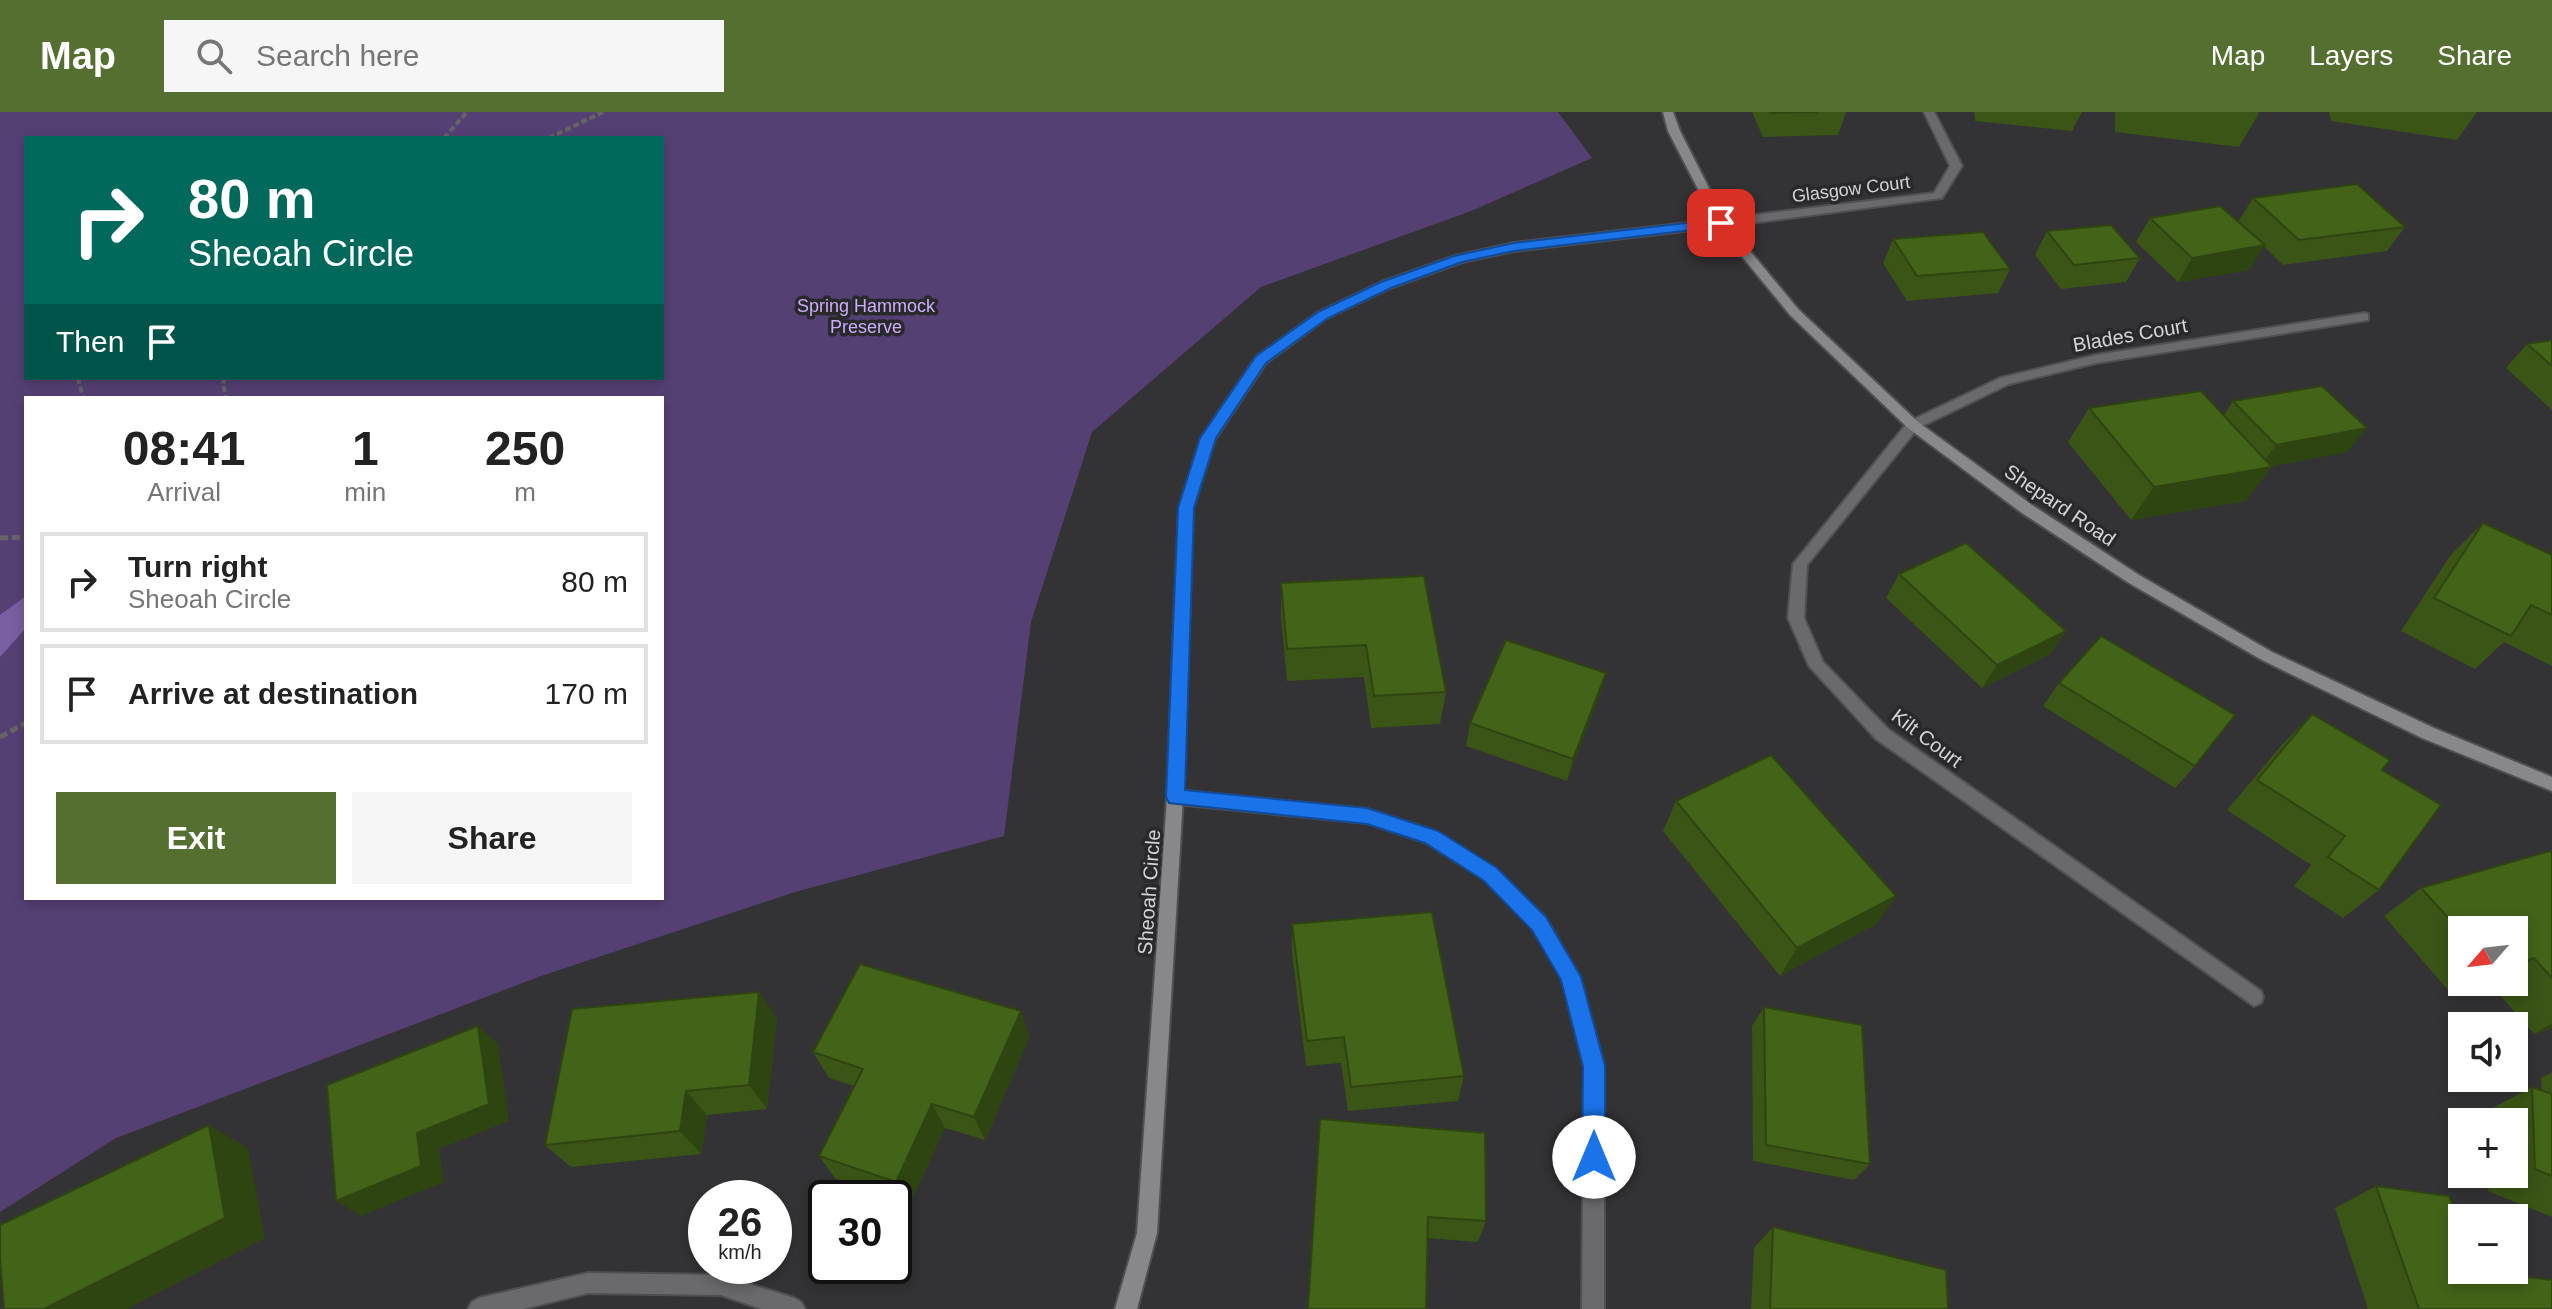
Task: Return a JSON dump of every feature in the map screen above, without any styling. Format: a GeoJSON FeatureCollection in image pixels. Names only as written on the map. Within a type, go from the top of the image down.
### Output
{"type":"FeatureCollection","features":[{"type":"Feature","properties":{"kind":"street","name":"Shepard Road"},"geometry":{"type":"LineString","coordinates":[[1668,112],[1674,131],[1721,223],[1794,312],[1913,425],[2054,527],[2134,579],[2267,656],[2428,733],[2552,784]]}},
{"type":"Feature","properties":{"kind":"street","name":"Glasgow Court"},"geometry":{"type":"LineString","coordinates":[[1721,223],[1938,196],[1956,166],[1929,112]]}},
{"type":"Feature","properties":{"kind":"street","name":"Sheoah Circle"},"geometry":{"type":"LineString","coordinates":[[1126,1309],[1147,1233],[1175,797],[1186,508],[1208,438],[1261,360],[1323,315],[1386,285],[1459,259],[1514,247],[1721,223]]}},
{"type":"Feature","properties":{"kind":"street","name":"Blades Court"},"geometry":{"type":"LineString","coordinates":[[1913,425],[2005,381],[2096,359],[2364,317]]}},
{"type":"Feature","properties":{"kind":"street","name":"Kilt Court"},"geometry":{"type":"LineString","coordinates":[[1913,425],[1800,564],[1796,618],[1817,666],[1882,734],[2254,997]]}},
{"type":"Feature","properties":{"kind":"street"},"geometry":{"type":"LineString","coordinates":[[1175,797],[1367,816],[1431,837],[1490,874],[1539,923],[1571,977],[1594,1066],[1593,1309]]}},
{"type":"Feature","properties":{"kind":"street"},"geometry":{"type":"LineString","coordinates":[[479,1309],[588,1283],[721,1285],[794,1309]]}},
{"type":"Feature","properties":{"kind":"path"},"geometry":{"type":"LineString","coordinates":[[446,136],[467,112]]}},
{"type":"Feature","properties":{"kind":"path"},"geometry":{"type":"LineString","coordinates":[[553,136],[603,112]]}},
{"type":"Feature","properties":{"kind":"path"},"geometry":{"type":"LineString","coordinates":[[0,538],[24,537]]}},
{"type":"Feature","properties":{"kind":"path"},"geometry":{"type":"LineString","coordinates":[[0,737],[24,724]]}},
{"type":"Feature","properties":{"kind":"green space","name":"Spring Hammock Preserve"},"geometry":{"type":"Polygon","coordinates":[[[0,112],[1558,112],[1592,158],[1471,211],[1261,287],[1092,432],[1031,622],[1004,836],[795,892],[541,976],[116,1138],[0,1212],[0,112]]]}},
{"type":"Feature","properties":{"kind":"shaded area"},"geometry":{"type":"Polygon","coordinates":[[[24,597],[24,630],[0,657],[0,615],[24,597]]]}},
{"type":"Feature","properties":{"kind":"building"},"geometry":{"type":"Polygon","coordinates":[[[2357,184],[2405,227],[2299,240],[2253,198],[2357,184]]]}},
{"type":"Feature","properties":{"kind":"building"},"geometry":{"type":"Polygon","coordinates":[[[2220,206],[2265,245],[2192,258],[2150,218],[2220,206]]]}},
{"type":"Feature","properties":{"kind":"building"},"geometry":{"type":"Polygon","coordinates":[[[2111,225],[2140,258],[2074,265],[2047,231],[2111,225]]]}},
{"type":"Feature","properties":{"kind":"building"},"geometry":{"type":"Polygon","coordinates":[[[1983,232],[2010,269],[1917,276],[1893,239],[1983,232]]]}},
{"type":"Feature","properties":{"kind":"building"},"geometry":{"type":"Polygon","coordinates":[[[2552,340],[2552,366],[2527,344],[2552,340]]]}},
{"type":"Feature","properties":{"kind":"building"},"geometry":{"type":"Polygon","coordinates":[[[2322,386],[2367,428],[2276,445],[2233,401],[2322,386]]]}},
{"type":"Feature","properties":{"kind":"building"},"geometry":{"type":"Polygon","coordinates":[[[2201,391],[2272,467],[2154,487],[2089,408],[2201,391]]]}},
{"type":"Feature","properties":{"kind":"building"},"geometry":{"type":"Polygon","coordinates":[[[2483,523],[2552,555],[2552,615],[2531,605],[2511,636],[2434,598],[2483,523]]]}},
{"type":"Feature","properties":{"kind":"building"},"geometry":{"type":"Polygon","coordinates":[[[1966,543],[2066,631],[1997,665],[1899,574],[1966,543]]]}},
{"type":"Feature","properties":{"kind":"building"},"geometry":{"type":"Polygon","coordinates":[[[1424,576],[1446,692],[1374,696],[1366,645],[1287,649],[1281,583],[1424,576]]]}},
{"type":"Feature","properties":{"kind":"building"},"geometry":{"type":"Polygon","coordinates":[[[2101,636],[2235,715],[2195,766],[2059,683],[2101,636]]]}},
{"type":"Feature","properties":{"kind":"building"},"geometry":{"type":"Polygon","coordinates":[[[1506,640],[1606,673],[1573,759],[1470,723],[1506,640]]]}},
{"type":"Feature","properties":{"kind":"building"},"geometry":{"type":"Polygon","coordinates":[[[2312,714],[2390,760],[2382,770],[2441,805],[2379,890],[2328,857],[2345,836],[2257,780],[2312,714]]]}},
{"type":"Feature","properties":{"kind":"building"},"geometry":{"type":"Polygon","coordinates":[[[1771,755],[1896,896],[1797,948],[1676,801],[1771,755]]]}},
{"type":"Feature","properties":{"kind":"building"},"geometry":{"type":"Polygon","coordinates":[[[2550,851],[2552,978],[2534,958],[2528,960],[2528,916],[2448,918],[2421,888],[2550,851]]]}},
{"type":"Feature","properties":{"kind":"building"},"geometry":{"type":"Polygon","coordinates":[[[1432,912],[1464,1076],[1351,1087],[1344,1037],[1307,1041],[1292,924],[1432,912]]]}},
{"type":"Feature","properties":{"kind":"building"},"geometry":{"type":"Polygon","coordinates":[[[860,964],[1021,1011],[974,1117],[932,1104],[897,1180],[819,1156],[863,1069],[813,1052],[860,964]]]}},
{"type":"Feature","properties":{"kind":"building"},"geometry":{"type":"Polygon","coordinates":[[[759,992],[749,1085],[686,1091],[680,1131],[545,1145],[572,1009],[759,992]]]}},
{"type":"Feature","properties":{"kind":"building"},"geometry":{"type":"Polygon","coordinates":[[[1764,1007],[1862,1025],[1870,1164],[1766,1145],[1764,1007]]]}},
{"type":"Feature","properties":{"kind":"building"},"geometry":{"type":"Polygon","coordinates":[[[478,1026],[489,1104],[417,1133],[421,1166],[336,1201],[327,1085],[478,1026]]]}},
{"type":"Feature","properties":{"kind":"building"},"geometry":{"type":"Polygon","coordinates":[[[2532,1087],[2552,1094],[2552,1176],[2535,1169],[2532,1087]]]}},
{"type":"Feature","properties":{"kind":"building"},"geometry":{"type":"Polygon","coordinates":[[[1320,1119],[1485,1133],[1486,1221],[1428,1217],[1426,1309],[1308,1309],[1320,1119]]]}},
{"type":"Feature","properties":{"kind":"building"},"geometry":{"type":"Polygon","coordinates":[[[209,1125],[225,1218],[44,1309],[4,1309],[0,1225],[209,1125]]]}},
{"type":"Feature","properties":{"kind":"building"},"geometry":{"type":"Polygon","coordinates":[[[2376,1186],[2449,1196],[2452,1204],[2448,1204],[2448,1284],[2528,1284],[2528,1277],[2552,1280],[2552,1309],[2419,1309],[2376,1186]]]}},
{"type":"Feature","properties":{"kind":"building"},"geometry":{"type":"Polygon","coordinates":[[[1773,1227],[1946,1270],[1948,1309],[1770,1309],[1773,1227]]]}},
{"type":"Feature","properties":{"kind":"route"},"geometry":{"type":"LineString","coordinates":[[1594,1157],[1594,1066],[1571,977],[1539,923],[1490,874],[1431,837],[1367,816],[1175,797],[1186,508],[1208,438],[1261,360],[1323,315],[1386,285],[1459,259],[1514,247],[1721,223]]}}]}
